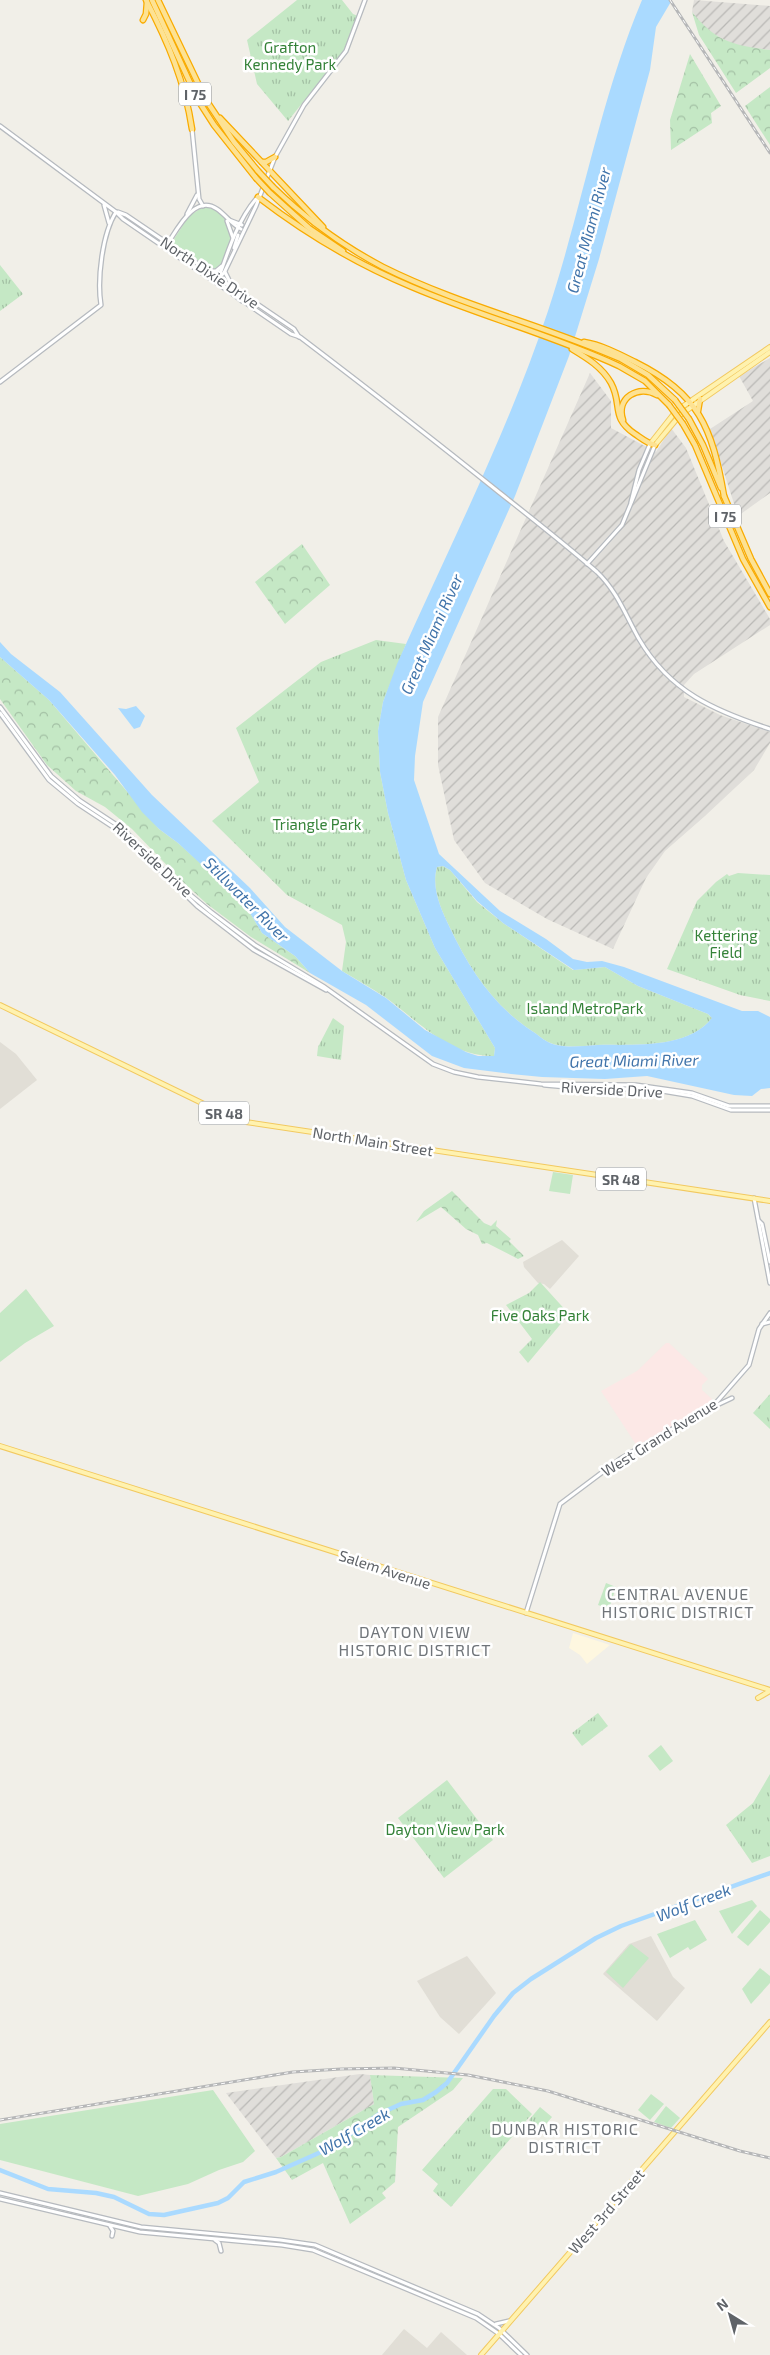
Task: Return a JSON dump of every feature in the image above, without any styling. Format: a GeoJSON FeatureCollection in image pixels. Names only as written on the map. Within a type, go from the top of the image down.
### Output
{"type":"FeatureCollection","features":[{"type":"Feature","properties":{"kind":"highway","name":"I 75"},"geometry":{"type":"LineString","coordinates":[[148,0],[198,100],[220,133],[270,193],[309,228],[364,264],[402,283],[563,343],[586,355],[634,374],[665,400],[683,424],[698,452],[743,559],[770,607]]}},
{"type":"Feature","properties":{"kind":"highway"},"geometry":{"type":"LineString","coordinates":[[143,20],[148,0]]}},
{"type":"Feature","properties":{"kind":"highway"},"geometry":{"type":"LineString","coordinates":[[148,0],[178,69],[187,97],[192,129]]}},
{"type":"Feature","properties":{"kind":"highway","name":"I 75"},"geometry":{"type":"LineString","coordinates":[[158,0],[186,63],[215,115],[258,171],[303,214],[362,255],[404,277],[571,340],[589,345],[620,359],[656,382],[675,400],[689,419],[703,445],[751,559],[770,594]]}},
{"type":"Feature","properties":{"kind":"highway"},"geometry":{"type":"LineString","coordinates":[[215,115],[270,170],[325,230]]}},
{"type":"Feature","properties":{"kind":"highway"},"geometry":{"type":"LineString","coordinates":[[262,162],[275,157]]}},
{"type":"Feature","properties":{"kind":"highway"},"geometry":{"type":"LineString","coordinates":[[258,197],[333,249],[364,264]]}},
{"type":"Feature","properties":{"kind":"highway"},"geometry":{"type":"LineString","coordinates":[[589,345],[624,357],[661,375],[691,403],[698,412],[708,433],[724,496]]}},
{"type":"Feature","properties":{"kind":"highway"},"geometry":{"type":"LineString","coordinates":[[586,355],[601,369],[611,383],[624,427],[652,444]]}},
{"type":"Feature","properties":{"kind":"highway"},"geometry":{"type":"LineString","coordinates":[[652,444],[624,422],[623,403],[631,394],[641,390],[653,393],[665,400]]}},
{"type":"Feature","properties":{"kind":"highway"},"geometry":{"type":"LineString","coordinates":[[698,412],[697,406],[700,399]]}},
{"type":"Feature","properties":{"kind":"main road"},"geometry":{"type":"LineString","coordinates":[[219,278],[225,270],[254,210],[275,157],[304,105],[346,51],[365,0]]}},
{"type":"Feature","properties":{"kind":"main road","name":"North Dixie Drive"},"geometry":{"type":"LineString","coordinates":[[0,126],[116,212],[128,223],[243,302],[300,337],[469,468],[587,564],[611,588],[644,647],[661,669],[692,696],[715,709],[770,729]]}},
{"type":"Feature","properties":{"kind":"main road"},"geometry":{"type":"LineString","coordinates":[[192,129],[198,192],[200,203],[203,206]]}},
{"type":"Feature","properties":{"kind":"main road"},"geometry":{"type":"LineString","coordinates":[[168,242],[186,216],[198,192]]}},
{"type":"Feature","properties":{"kind":"main road"},"geometry":{"type":"LineString","coordinates":[[243,302],[240,296],[221,284],[219,278],[233,241],[250,206],[258,197]]}},
{"type":"Feature","properties":{"kind":"main road"},"geometry":{"type":"LineString","coordinates":[[104,204],[109,216],[109,226]]}},
{"type":"Feature","properties":{"kind":"main road"},"geometry":{"type":"LineString","coordinates":[[186,216],[194,209],[203,206],[215,208],[226,218],[241,227]]}},
{"type":"Feature","properties":{"kind":"main road"},"geometry":{"type":"LineString","coordinates":[[233,254],[241,227],[254,210]]}},
{"type":"Feature","properties":{"kind":"main road"},"geometry":{"type":"LineString","coordinates":[[0,382],[101,305],[101,259],[109,226],[116,212]]}},
{"type":"Feature","properties":{"kind":"main road","name":"North Dixie Drive"},"geometry":{"type":"LineString","coordinates":[[116,212],[126,215],[192,258],[294,329],[300,337]]}},
{"type":"Feature","properties":{"kind":"main road"},"geometry":{"type":"LineString","coordinates":[[226,218],[233,234],[233,241]]}},
{"type":"Feature","properties":{"kind":"main road"},"geometry":{"type":"LineString","coordinates":[[128,223],[130,221],[138,223]]}},
{"type":"Feature","properties":{"kind":"main road"},"geometry":{"type":"LineString","coordinates":[[171,253],[177,251],[192,258]]}},
{"type":"Feature","properties":{"kind":"main road"},"geometry":{"type":"LineString","coordinates":[[183,261],[214,278],[219,278]]}},
{"type":"Feature","properties":{"kind":"main road"},"geometry":{"type":"LineString","coordinates":[[209,270],[219,270],[224,263]]}},
{"type":"Feature","properties":{"kind":"main road"},"geometry":{"type":"LineString","coordinates":[[225,270],[228,281],[235,289]]}},
{"type":"Feature","properties":{"kind":"main road"},"geometry":{"type":"LineString","coordinates":[[587,564],[620,529],[631,505],[652,444],[670,418],[770,347]]}},
{"type":"Feature","properties":{"kind":"main road"},"geometry":{"type":"LineString","coordinates":[[691,403],[700,399],[770,352]]}},
{"type":"Feature","properties":{"kind":"main road","name":"Riverside Drive"},"geometry":{"type":"LineString","coordinates":[[0,707],[51,776],[79,800],[123,829],[176,883],[230,927],[323,986],[326,990],[433,1064],[469,1076],[541,1084],[636,1085],[692,1093],[729,1106],[770,1108]]}},
{"type":"Feature","properties":{"kind":"main road","name":"Riverside Drive"},"geometry":{"type":"LineString","coordinates":[[0,713],[49,780],[78,804],[129,839],[191,901],[254,950],[321,989],[326,990]]}},
{"type":"Feature","properties":{"kind":"main road","name":"North Main Street"},"geometry":{"type":"LineString","coordinates":[[0,1005],[240,1121],[770,1201]]}},
{"type":"Feature","properties":{"kind":"main road"},"geometry":{"type":"LineString","coordinates":[[754,1198],[770,1283]]}},
{"type":"Feature","properties":{"kind":"main road"},"geometry":{"type":"LineString","coordinates":[[759,1221],[762,1224],[770,1262]]}},
{"type":"Feature","properties":{"kind":"main road","name":"West Grand Avenue"},"geometry":{"type":"LineString","coordinates":[[526,1613],[560,1504],[620,1459],[710,1408],[750,1365],[762,1324],[770,1313]]}},
{"type":"Feature","properties":{"kind":"main road"},"geometry":{"type":"LineString","coordinates":[[762,1324],[770,1322]]}},
{"type":"Feature","properties":{"kind":"main road"},"geometry":{"type":"LineString","coordinates":[[710,1408],[732,1398]]}},
{"type":"Feature","properties":{"kind":"main road","name":"Salem Avenue"},"geometry":{"type":"LineString","coordinates":[[0,1446],[770,1690]]}},
{"type":"Feature","properties":{"kind":"main road"},"geometry":{"type":"LineString","coordinates":[[759,1686],[761,1693],[758,1698],[770,1690]]}},
{"type":"Feature","properties":{"kind":"main road","name":"West 3rd Street"},"geometry":{"type":"LineString","coordinates":[[481,2355],[770,2022]]}},
{"type":"Feature","properties":{"kind":"main road"},"geometry":{"type":"LineString","coordinates":[[0,2193],[141,2227],[280,2240],[315,2246],[464,2307],[493,2324],[521,2355]]}},
{"type":"Feature","properties":{"kind":"main road"},"geometry":{"type":"LineString","coordinates":[[0,2199],[110,2226],[148,2233],[282,2245],[313,2250],[476,2318],[500,2332],[527,2355]]}},
{"type":"Feature","properties":{"kind":"main road"},"geometry":{"type":"LineString","coordinates":[[110,2226],[114,2231],[112,2236]]}},
{"type":"Feature","properties":{"kind":"main road"},"geometry":{"type":"LineString","coordinates":[[214,2239],[219,2244],[221,2250]]}},
{"type":"Feature","properties":{"kind":"main road"},"geometry":{"type":"LineString","coordinates":[[493,2324],[512,2320]]}},
{"type":"Feature","properties":{"kind":"shaded area"},"geometry":{"type":"Polygon","coordinates":[[[694,0],[770,6],[770,50],[735,46],[705,29],[692,12],[694,0]]]}},
{"type":"Feature","properties":{"kind":"shaded area"},"geometry":{"type":"Polygon","coordinates":[[[770,358],[770,493],[738,516],[710,429],[753,401],[739,376],[770,358]]]}},
{"type":"Feature","properties":{"kind":"shaded area"},"geometry":{"type":"Polygon","coordinates":[[[590,373],[611,401],[611,428],[656,452],[671,428],[686,448],[724,541],[770,619],[770,625],[694,674],[684,685],[684,697],[720,715],[770,732],[770,743],[754,770],[665,851],[646,878],[613,949],[547,919],[485,883],[454,840],[438,765],[438,717],[590,373]]]}},
{"type":"Feature","properties":{"kind":"shaded area"},"geometry":{"type":"Polygon","coordinates":[[[0,1042],[16,1054],[37,1080],[0,1109],[0,1042]]]}},
{"type":"Feature","properties":{"kind":"shaded area"},"geometry":{"type":"Polygon","coordinates":[[[562,1240],[579,1256],[550,1289],[544,1284],[538,1283],[524,1267],[523,1262],[562,1240]]]}},
{"type":"Feature","properties":{"kind":"shaded area"},"geometry":{"type":"Polygon","coordinates":[[[666,1343],[669,1343],[708,1379],[702,1385],[702,1390],[712,1399],[708,1406],[637,1446],[601,1391],[637,1371],[666,1343]]]}},
{"type":"Feature","properties":{"kind":"shaded area"},"geometry":{"type":"Polygon","coordinates":[[[573,1633],[610,1645],[587,1664],[580,1655],[569,1648],[573,1633]]]}},
{"type":"Feature","properties":{"kind":"shaded area"},"geometry":{"type":"Polygon","coordinates":[[[651,1936],[673,1977],[685,1988],[657,2021],[603,1974],[629,1944],[651,1936]]]}},
{"type":"Feature","properties":{"kind":"shaded area"},"geometry":{"type":"Polygon","coordinates":[[[467,1956],[496,1993],[459,2034],[440,2017],[417,1981],[467,1956]]]}},
{"type":"Feature","properties":{"kind":"shaded area"},"geometry":{"type":"Polygon","coordinates":[[[360,2074],[370,2075],[374,2104],[281,2157],[276,2158],[226,2093],[360,2074]]]}},
{"type":"Feature","properties":{"kind":"shaded area"},"geometry":{"type":"Polygon","coordinates":[[[404,2329],[427,2348],[441,2332],[467,2355],[382,2355],[404,2329]]]}},
{"type":"Feature","properties":{"kind":"green space","name":"Grafton Kennedy Park"},"geometry":{"type":"Polygon","coordinates":[[[297,0],[342,0],[353,14],[358,16],[343,52],[288,121],[257,84],[247,40],[297,0]]]}},
{"type":"Feature","properties":{"kind":"green space"},"geometry":{"type":"Polygon","coordinates":[[[692,12],[717,36],[735,44],[770,50],[770,68],[736,93],[699,35],[692,12]]]}},
{"type":"Feature","properties":{"kind":"green space"},"geometry":{"type":"Polygon","coordinates":[[[690,54],[721,106],[711,113],[712,123],[671,150],[670,120],[690,54]]]}},
{"type":"Feature","properties":{"kind":"green space"},"geometry":{"type":"Polygon","coordinates":[[[770,87],[770,145],[745,106],[770,87]]]}},
{"type":"Feature","properties":{"kind":"green space"},"geometry":{"type":"Polygon","coordinates":[[[203,207],[214,210],[222,215],[230,232],[228,252],[216,269],[209,268],[172,242],[189,216],[203,207]]]}},
{"type":"Feature","properties":{"kind":"green space"},"geometry":{"type":"Polygon","coordinates":[[[0,265],[23,294],[0,311],[0,265]]]}},
{"type":"Feature","properties":{"kind":"green space"},"geometry":{"type":"Polygon","coordinates":[[[302,544],[330,585],[285,624],[255,582],[302,544]]]}},
{"type":"Feature","properties":{"kind":"green space","name":"Triangle Park"},"geometry":{"type":"Polygon","coordinates":[[[376,640],[406,644],[383,702],[378,731],[380,772],[388,813],[406,880],[435,948],[495,1048],[494,1056],[478,1055],[463,1051],[449,1044],[435,1036],[385,997],[342,971],[346,942],[342,925],[287,895],[212,821],[259,782],[236,728],[321,662],[376,640]]]}},
{"type":"Feature","properties":{"kind":"green space"},"geometry":{"type":"Polygon","coordinates":[[[0,657],[49,700],[159,829],[178,843],[226,886],[245,905],[262,933],[295,956],[310,973],[251,937],[207,904],[132,829],[105,807],[76,791],[47,765],[0,699],[0,657]]]}},
{"type":"Feature","properties":{"kind":"green space","name":"Island MetroPark"},"geometry":{"type":"Polygon","coordinates":[[[443,866],[450,870],[477,902],[503,923],[573,970],[605,967],[638,986],[708,1014],[712,1018],[688,1036],[658,1043],[560,1046],[546,1041],[506,1010],[474,972],[440,906],[436,891],[435,875],[437,867],[443,866]]]}},
{"type":"Feature","properties":{"kind":"green space","name":"Kettering Field"},"geometry":{"type":"Polygon","coordinates":[[[738,873],[770,875],[770,1001],[740,995],[667,969],[697,901],[727,874],[729,876],[738,873]]]}},
{"type":"Feature","properties":{"kind":"green space"},"geometry":{"type":"Polygon","coordinates":[[[333,1018],[344,1026],[341,1060],[317,1056],[318,1047],[333,1018]]]}},
{"type":"Feature","properties":{"kind":"green space"},"geometry":{"type":"Polygon","coordinates":[[[553,1172],[573,1175],[570,1194],[549,1191],[553,1172]]]}},
{"type":"Feature","properties":{"kind":"green space"},"geometry":{"type":"Polygon","coordinates":[[[452,1191],[484,1223],[491,1226],[497,1220],[496,1226],[511,1239],[509,1241],[524,1256],[518,1259],[487,1243],[482,1244],[478,1235],[466,1229],[441,1207],[416,1222],[424,1211],[452,1191]]]}},
{"type":"Feature","properties":{"kind":"green space","name":"Five Oaks Park"},"geometry":{"type":"Polygon","coordinates":[[[540,1282],[569,1314],[528,1363],[519,1352],[532,1339],[506,1305],[529,1293],[540,1282]]]}},
{"type":"Feature","properties":{"kind":"green space"},"geometry":{"type":"Polygon","coordinates":[[[26,1289],[54,1326],[25,1343],[0,1362],[0,1313],[26,1289]]]}},
{"type":"Feature","properties":{"kind":"green space"},"geometry":{"type":"Polygon","coordinates":[[[770,1394],[770,1429],[753,1413],[770,1394]]]}},
{"type":"Feature","properties":{"kind":"green space"},"geometry":{"type":"Polygon","coordinates":[[[606,1583],[616,1587],[609,1609],[598,1605],[606,1583]]]}},
{"type":"Feature","properties":{"kind":"green space"},"geometry":{"type":"Polygon","coordinates":[[[598,1713],[608,1726],[582,1746],[572,1733],[598,1713]]]}},
{"type":"Feature","properties":{"kind":"green space"},"geometry":{"type":"Polygon","coordinates":[[[661,1745],[673,1761],[660,1771],[648,1756],[661,1745]]]}},
{"type":"Feature","properties":{"kind":"green space"},"geometry":{"type":"Polygon","coordinates":[[[770,1774],[770,1856],[752,1863],[726,1825],[753,1803],[770,1774]]]}},
{"type":"Feature","properties":{"kind":"green space","name":"Dayton View Park"},"geometry":{"type":"Polygon","coordinates":[[[447,1780],[493,1840],[444,1878],[398,1818],[447,1780]]]}},
{"type":"Feature","properties":{"kind":"green space"},"geometry":{"type":"Polygon","coordinates":[[[752,1900],[757,1906],[732,1934],[719,1911],[752,1900]]]}},
{"type":"Feature","properties":{"kind":"green space"},"geometry":{"type":"Polygon","coordinates":[[[760,1910],[770,1919],[770,1922],[748,1946],[737,1937],[760,1910]]]}},
{"type":"Feature","properties":{"kind":"green space"},"geometry":{"type":"Polygon","coordinates":[[[695,1920],[707,1940],[690,1950],[688,1947],[670,1958],[657,1934],[695,1920]]]}},
{"type":"Feature","properties":{"kind":"green space"},"geometry":{"type":"Polygon","coordinates":[[[631,1944],[649,1958],[623,1988],[606,1972],[631,1944]]]}},
{"type":"Feature","properties":{"kind":"green space"},"geometry":{"type":"Polygon","coordinates":[[[760,1968],[770,1976],[770,1983],[751,2004],[742,1989],[760,1968]]]}},
{"type":"Feature","properties":{"kind":"green space"},"geometry":{"type":"Polygon","coordinates":[[[370,2075],[463,2078],[453,2090],[398,2127],[395,2182],[382,2193],[386,2198],[350,2224],[323,2163],[292,2180],[276,2158],[281,2157],[374,2104],[370,2075]]]}},
{"type":"Feature","properties":{"kind":"green space"},"geometry":{"type":"Polygon","coordinates":[[[493,2089],[506,2089],[532,2114],[451,2207],[433,2191],[438,2184],[422,2170],[493,2089]]]}},
{"type":"Feature","properties":{"kind":"green space"},"geometry":{"type":"Polygon","coordinates":[[[213,2090],[255,2151],[243,2162],[188,2184],[138,2196],[0,2160],[0,2124],[213,2090]]]}},
{"type":"Feature","properties":{"kind":"green space"},"geometry":{"type":"Polygon","coordinates":[[[651,2094],[664,2104],[650,2120],[638,2110],[651,2094]]]}},
{"type":"Feature","properties":{"kind":"green space"},"geometry":{"type":"Polygon","coordinates":[[[666,2106],[680,2118],[671,2128],[654,2122],[666,2106]]]}},
{"type":"Feature","properties":{"kind":"green space"},"geometry":{"type":"Polygon","coordinates":[[[540,2107],[552,2117],[540,2131],[529,2120],[540,2107]]]}},
{"type":"Feature","properties":{"kind":"water"},"geometry":{"type":"Polygon","coordinates":[[[642,0],[672,0],[656,27],[650,70],[599,259],[569,356],[515,496],[423,702],[415,756],[414,780],[439,854],[500,911],[546,939],[573,959],[587,962],[602,961],[624,967],[742,1011],[758,1011],[770,1017],[770,1088],[761,1089],[752,1096],[734,1095],[647,1076],[605,1079],[511,1074],[464,1068],[432,1056],[366,1005],[310,973],[295,956],[262,933],[245,905],[142,812],[115,775],[49,700],[0,657],[0,642],[11,654],[60,692],[152,795],[250,888],[285,927],[342,971],[386,998],[425,1030],[466,1052],[478,1056],[494,1056],[495,1048],[435,948],[406,880],[388,813],[380,772],[378,731],[383,702],[397,664],[477,489],[532,356],[560,272],[614,76],[642,0]],[[443,866],[437,867],[435,875],[436,891],[443,913],[466,958],[494,998],[518,1021],[546,1041],[559,1046],[658,1043],[688,1036],[712,1018],[708,1014],[638,986],[605,967],[574,970],[503,923],[477,901],[450,870],[443,866]]]}},
{"type":"Feature","properties":{"kind":"water"},"geometry":{"type":"Polygon","coordinates":[[[136,706],[145,716],[140,727],[134,729],[118,708],[126,709],[136,706]]]}},
{"type":"Feature","properties":{"kind":"waterway","name":"Wolf Creek"},"geometry":{"type":"LineString","coordinates":[[0,2170],[48,2189],[96,2193],[114,2197],[149,2214],[164,2215],[218,2203],[228,2198],[244,2182],[276,2172],[330,2148],[379,2114],[401,2104],[423,2100],[436,2092],[447,2083],[494,2016],[513,1993],[531,1979],[596,1938],[621,1926],[770,1873]]}},
{"type":"Feature","properties":{"kind":"railway"},"geometry":{"type":"LineString","coordinates":[[670,0],[770,153]]}},
{"type":"Feature","properties":{"kind":"railway"},"geometry":{"type":"LineString","coordinates":[[0,2120],[293,2072],[394,2068],[468,2075],[548,2091],[740,2151],[770,2158]]}},
{"type":"Feature","properties":{"kind":"district","name":"CENTRAL AVENUE HISTORIC DISTRICT"},"geometry":{"type":"Point","coordinates":[678,1602]}},
{"type":"Feature","properties":{"kind":"district","name":"DAYTON VIEW HISTORIC DISTRICT"},"geometry":{"type":"Point","coordinates":[415,1640]}},
{"type":"Feature","properties":{"kind":"district","name":"DUNBAR HISTORIC DISTRICT"},"geometry":{"type":"Point","coordinates":[565,2137]}},
{"type":"Feature","properties":{"kind":"water label","name":"Great Miami River"},"geometry":{"type":"Point","coordinates":[588,230]}},
{"type":"Feature","properties":{"kind":"water label","name":"Great Miami River"},"geometry":{"type":"Point","coordinates":[431,634]}},
{"type":"Feature","properties":{"kind":"water label","name":"Stillwater River"},"geometry":{"type":"Point","coordinates":[247,899]}},
{"type":"Feature","properties":{"kind":"water label","name":"Great Miami River"},"geometry":{"type":"Point","coordinates":[634,1060]}}]}
